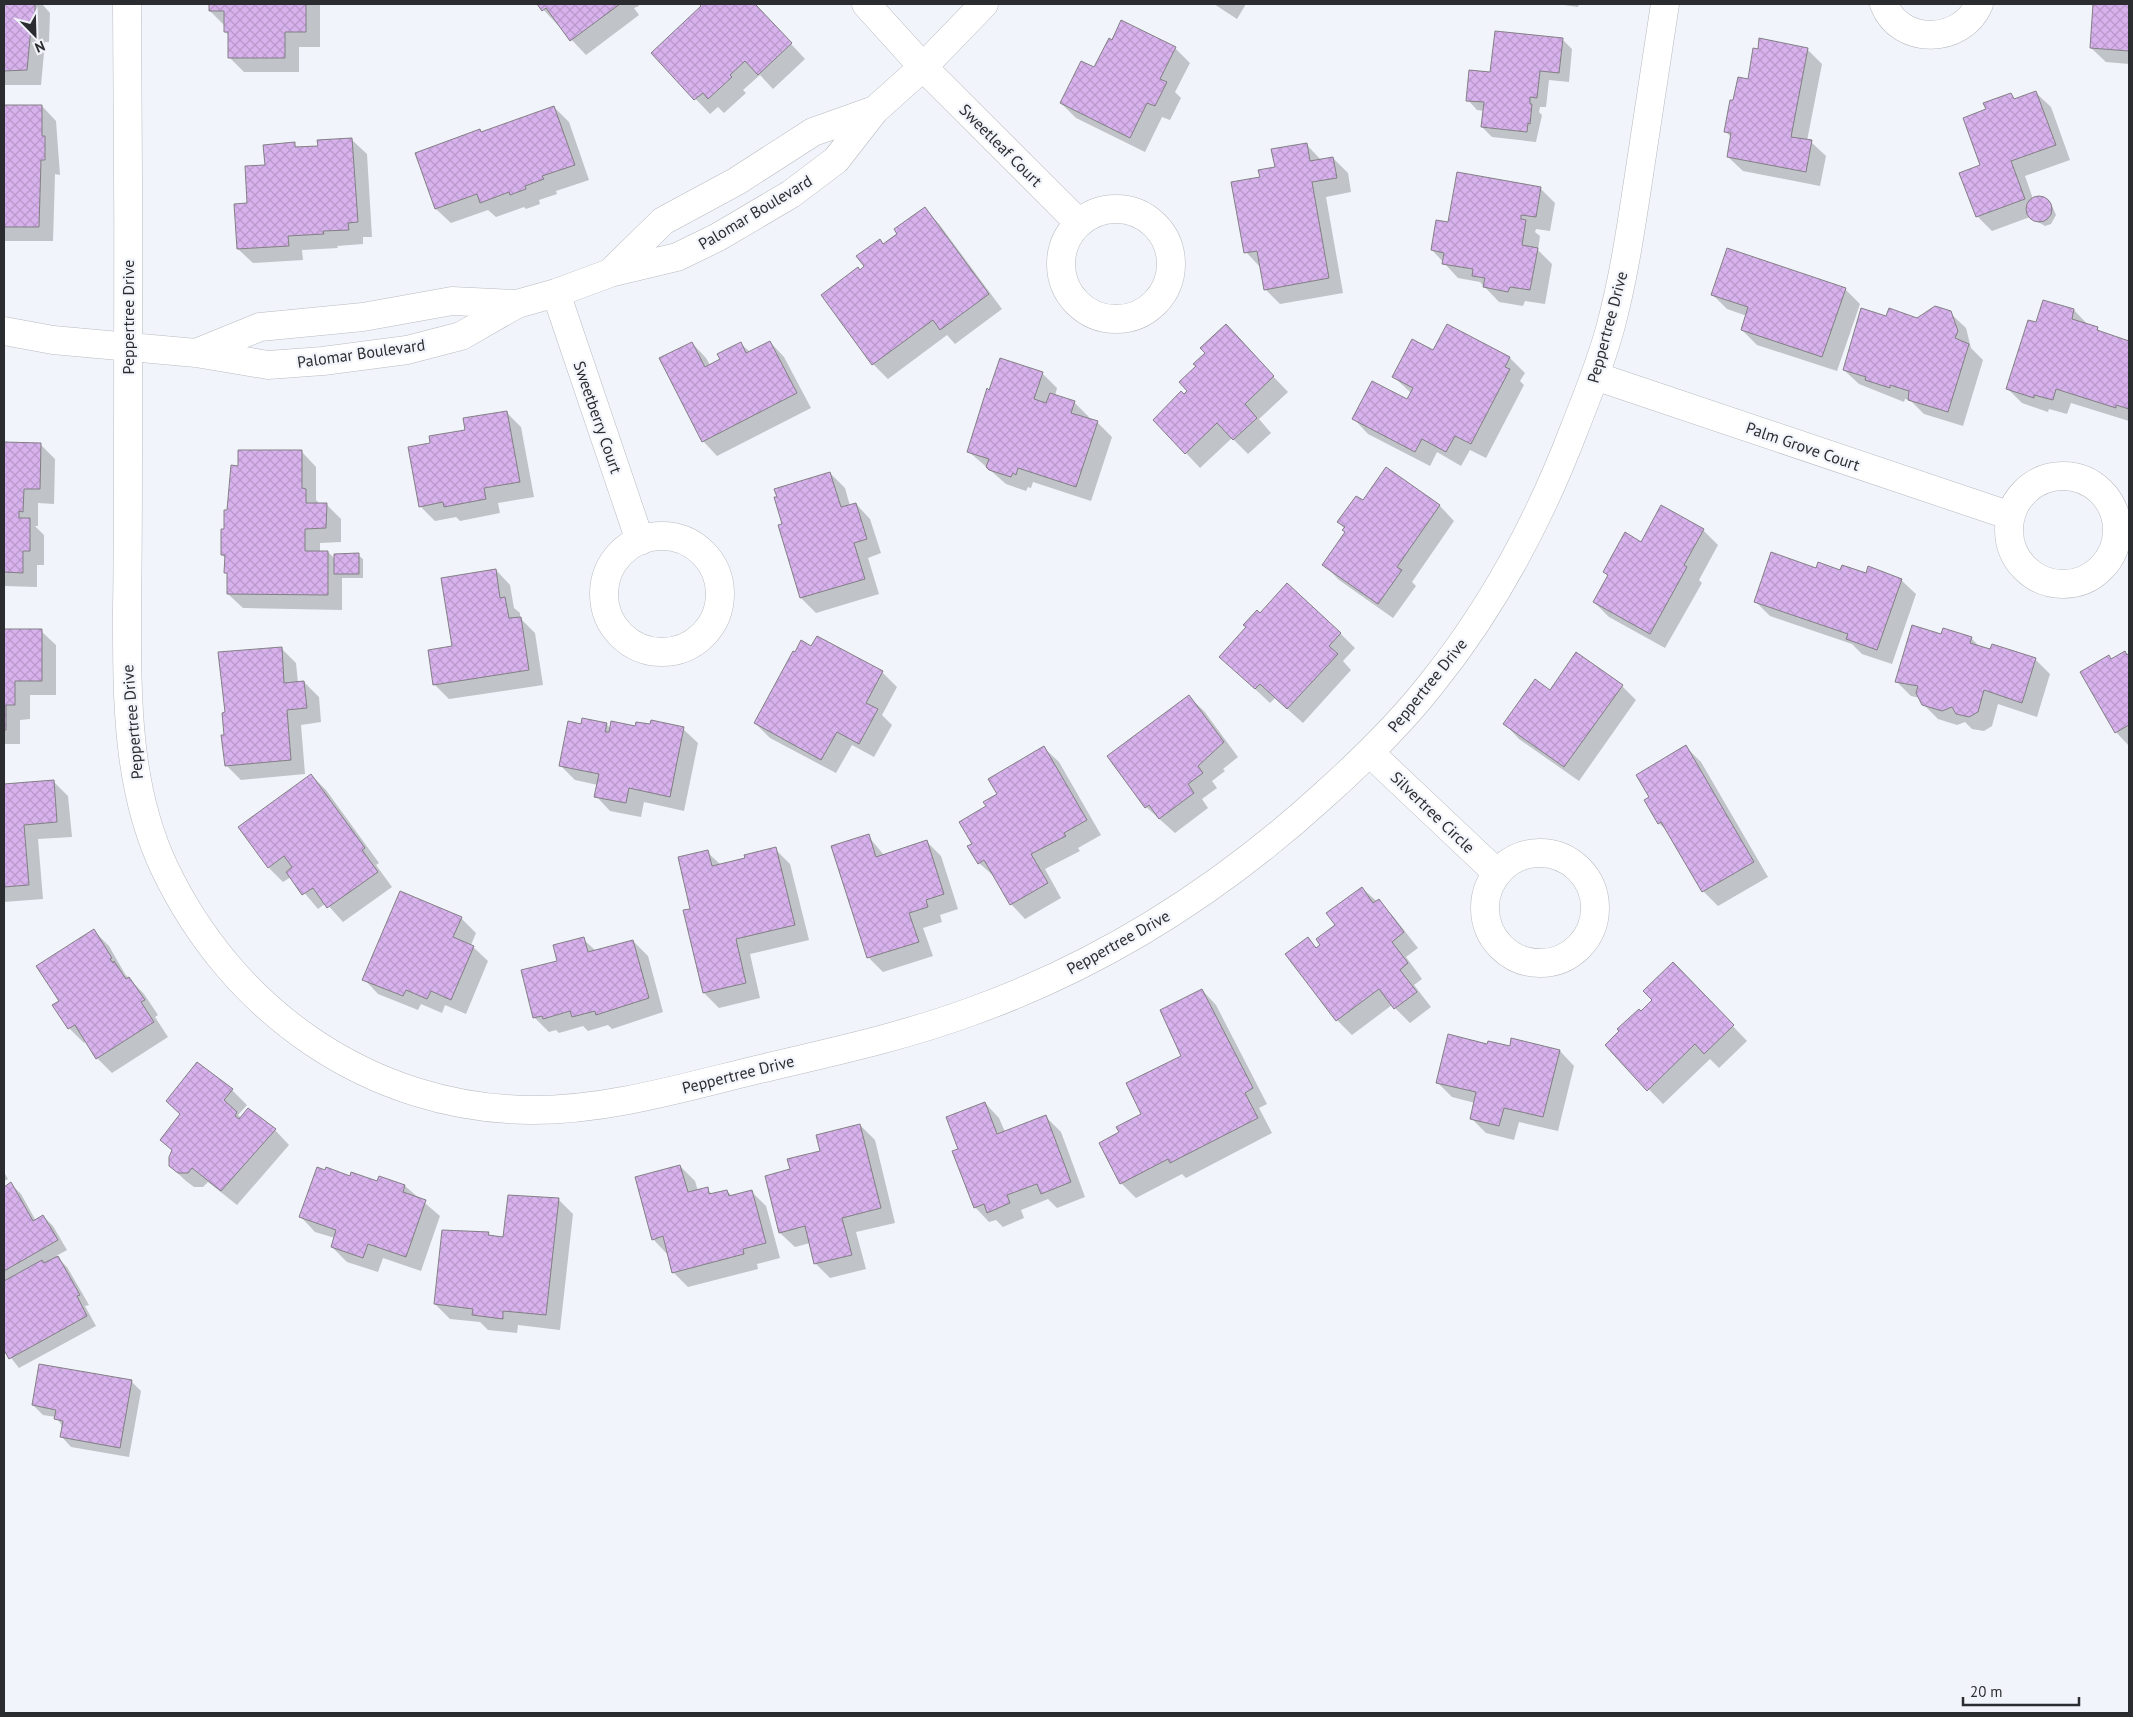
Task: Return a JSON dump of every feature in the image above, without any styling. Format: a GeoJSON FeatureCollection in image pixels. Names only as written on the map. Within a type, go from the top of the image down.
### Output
{"type":"FeatureCollection","features":[{"type":"Feature","properties":{"kind":"street","name":"Peppertree Drive"},"geometry":{"type":"LineString","coordinates":[[127,4],[129,347],[127,668],[131,748],[141,804],[160,859],[188,913],[226,964],[263,1005],[305,1039],[345,1062],[413,1091],[464,1103],[526,1110],[584,1107],[636,1099],[886,1039],[968,1012],[1064,972],[1129,939],[1216,885],[1294,823],[1370,753],[1430,686],[1483,615],[1528,537],[1563,460],[1595,376],[1611,325],[1626,257],[1665,4]]}},
{"type":"Feature","properties":{"kind":"street","name":"Sweetleaf Court"},"geometry":{"type":"LineString","coordinates":[[866,4],[923,67],[1079,223]]}},
{"type":"Feature","properties":{"kind":"street","name":"Palomar Boulevard"},"geometry":{"type":"LineString","coordinates":[[4,331],[53,340],[196,352],[268,364],[323,361],[407,350],[461,336],[517,304],[556,293],[610,273],[677,257],[718,238],[791,194],[836,160],[875,110],[923,67],[984,4]]}},
{"type":"Feature","properties":{"kind":"street"},"geometry":{"type":"LineString","coordinates":[[1884,4],[1897,23],[1912,32],[1930,36],[1947,33],[1963,25],[1976,12],[1979,4]]}},
{"type":"Feature","properties":{"kind":"street","name":"Palomar Boulevard"},"geometry":{"type":"LineString","coordinates":[[610,273],[662,221],[737,181],[813,132],[875,110]]}},
{"type":"Feature","properties":{"kind":"street"},"geometry":{"type":"LineString","coordinates":[[1112,208],[1131,210],[1148,218],[1161,231],[1169,247],[1172,265],[1168,283],[1159,299],[1144,311],[1127,318],[1109,318],[1092,313],[1078,303],[1067,289],[1062,272],[1062,254],[1068,237],[1079,223],[1094,213],[1112,208]]}},
{"type":"Feature","properties":{"kind":"street","name":"Sweetberry Court"},"geometry":{"type":"LineString","coordinates":[[556,293],[640,541]]}},
{"type":"Feature","properties":{"kind":"street","name":"Palomar Boulevard"},"geometry":{"type":"LineString","coordinates":[[196,352],[260,327],[363,316],[452,300],[517,304]]}},
{"type":"Feature","properties":{"kind":"street","name":"Palm Grove Court"},"geometry":{"type":"LineString","coordinates":[[1595,376],[2011,516]]}},
{"type":"Feature","properties":{"kind":"street"},"geometry":{"type":"LineString","coordinates":[[658,536],[678,538],[695,547],[709,560],[718,577],[721,596],[716,615],[707,632],[692,644],[674,651],[655,652],[637,647],[622,636],[611,621],[605,603],[605,584],[611,566],[623,551],[640,541],[658,536]]}},
{"type":"Feature","properties":{"kind":"street","name":"Silvertree Circle"},"geometry":{"type":"LineString","coordinates":[[1370,753],[1496,872]]}},
{"type":"Feature","properties":{"kind":"street"},"geometry":{"type":"LineString","coordinates":[[1547,852],[1565,858],[1580,869],[1591,884],[1596,902],[1594,921],[1586,938],[1575,951],[1558,960],[1541,964],[1523,961],[1507,953],[1494,940],[1486,923],[1484,905],[1488,888],[1496,872],[1510,860],[1528,853],[1547,852]]}},
{"type":"Feature","properties":{"kind":"building"},"geometry":{"type":"Polygon","coordinates":[[[4,4],[35,4],[35,28],[31,28],[27,70],[4,71],[4,4]]]}},
{"type":"Feature","properties":{"kind":"building"},"geometry":{"type":"Polygon","coordinates":[[[209,4],[306,4],[306,32],[285,32],[285,58],[228,58],[228,32],[224,32],[224,11],[209,11],[209,4]]]}},
{"type":"Feature","properties":{"kind":"building"},"geometry":{"type":"Polygon","coordinates":[[[537,4],[620,4],[570,41],[546,8],[542,11],[537,4]]]}},
{"type":"Feature","properties":{"kind":"building"},"geometry":{"type":"Polygon","coordinates":[[[699,4],[755,4],[792,43],[758,75],[745,61],[730,75],[732,77],[708,99],[703,93],[694,100],[651,53],[701,6],[699,4]]]}},
{"type":"Feature","properties":{"kind":"building"},"geometry":{"type":"Polygon","coordinates":[[[2093,4],[2129,4],[2129,51],[2090,48],[2093,4]]]}},
{"type":"Feature","properties":{"kind":"building"},"geometry":{"type":"Polygon","coordinates":[[[1121,20],[1176,47],[1160,79],[1167,82],[1155,106],[1147,103],[1130,138],[1060,103],[1081,61],[1094,67],[1109,38],[1112,40],[1121,20]]]}},
{"type":"Feature","properties":{"kind":"building"},"geometry":{"type":"Polygon","coordinates":[[[1495,31],[1563,38],[1559,73],[1540,71],[1537,98],[1530,97],[1530,104],[1532,104],[1530,124],[1528,123],[1527,132],[1481,127],[1484,102],[1466,101],[1469,70],[1490,72],[1495,31]]]}},
{"type":"Feature","properties":{"kind":"building"},"geometry":{"type":"Polygon","coordinates":[[[1759,38],[1808,48],[1791,137],[1812,140],[1806,172],[1727,157],[1731,133],[1724,132],[1730,100],[1733,100],[1738,77],[1748,79],[1753,48],[1758,49],[1759,38]]]}},
{"type":"Feature","properties":{"kind":"building"},"geometry":{"type":"Polygon","coordinates":[[[2036,91],[2056,145],[2011,161],[2025,199],[1976,217],[1959,173],[1980,165],[1963,118],[1986,109],[1983,103],[2011,93],[2014,99],[2036,91]]]}},
{"type":"Feature","properties":{"kind":"building"},"geometry":{"type":"Polygon","coordinates":[[[4,105],[42,105],[42,136],[45,136],[45,160],[41,160],[39,227],[4,227],[4,105]]]}},
{"type":"Feature","properties":{"kind":"building"},"geometry":{"type":"Polygon","coordinates":[[[554,106],[575,165],[542,176],[544,179],[525,186],[526,189],[510,195],[509,192],[480,203],[477,194],[435,209],[415,153],[480,129],[481,132],[554,106]]]}},
{"type":"Feature","properties":{"kind":"building"},"geometry":{"type":"Polygon","coordinates":[[[352,138],[358,222],[348,223],[349,230],[323,231],[324,234],[288,236],[289,246],[237,249],[234,204],[247,203],[245,166],[265,165],[263,145],[295,142],[295,147],[318,146],[317,140],[352,138]]]}},
{"type":"Feature","properties":{"kind":"building"},"geometry":{"type":"Polygon","coordinates":[[[1307,143],[1310,161],[1333,157],[1337,178],[1312,182],[1329,278],[1264,290],[1257,251],[1244,253],[1231,182],[1260,177],[1258,170],[1275,167],[1271,149],[1307,143]]]}},
{"type":"Feature","properties":{"kind":"building"},"geometry":{"type":"Polygon","coordinates":[[[1457,172],[1541,187],[1536,217],[1521,215],[1521,219],[1526,220],[1522,245],[1538,248],[1530,290],[1510,287],[1508,292],[1483,287],[1485,278],[1472,276],[1473,269],[1442,264],[1444,253],[1431,250],[1436,220],[1448,222],[1457,172]]]}},
{"type":"Feature","properties":{"kind":"building"},"geometry":{"type":"Polygon","coordinates":[[[2039,196],[2048,200],[2052,209],[2048,218],[2039,222],[2030,218],[2026,209],[2030,200],[2039,196]]]}},
{"type":"Feature","properties":{"kind":"building"},"geometry":{"type":"Polygon","coordinates":[[[925,207],[989,294],[940,330],[933,320],[872,365],[821,295],[858,267],[860,270],[864,266],[856,256],[880,239],[883,244],[897,234],[894,229],[925,207]]]}},
{"type":"Feature","properties":{"kind":"building"},"geometry":{"type":"Polygon","coordinates":[[[1727,248],[1846,288],[1822,357],[1741,330],[1748,307],[1711,295],[1727,248]]]}},
{"type":"Feature","properties":{"kind":"building"},"geometry":{"type":"Polygon","coordinates":[[[2043,300],[2074,309],[2072,319],[2098,327],[2097,330],[2129,341],[2129,409],[2116,405],[2116,408],[2056,389],[2053,400],[2034,395],[2034,398],[2006,389],[2028,320],[2036,322],[2043,300]]]}},
{"type":"Feature","properties":{"kind":"building"},"geometry":{"type":"Polygon","coordinates":[[[1935,306],[1951,311],[1958,331],[1955,338],[1969,344],[1948,412],[1908,400],[1909,391],[1890,385],[1890,388],[1865,380],[1866,377],[1843,370],[1861,308],[1886,316],[1889,308],[1917,318],[1935,306]]]}},
{"type":"Feature","properties":{"kind":"building"},"geometry":{"type":"Polygon","coordinates":[[[1226,324],[1274,376],[1245,404],[1257,418],[1233,440],[1217,423],[1185,454],[1153,420],[1181,391],[1184,394],[1187,391],[1179,382],[1196,366],[1193,364],[1205,353],[1200,348],[1226,324]]]}},
{"type":"Feature","properties":{"kind":"building"},"geometry":{"type":"Polygon","coordinates":[[[1447,324],[1510,357],[1505,367],[1510,369],[1471,444],[1455,436],[1446,452],[1422,439],[1415,452],[1352,419],[1372,381],[1407,399],[1413,388],[1392,377],[1412,339],[1433,350],[1447,324]]]}},
{"type":"Feature","properties":{"kind":"building"},"geometry":{"type":"Polygon","coordinates":[[[770,341],[797,393],[702,442],[659,358],[692,342],[705,367],[720,359],[717,354],[741,342],[746,353],[770,341]]]}},
{"type":"Feature","properties":{"kind":"building"},"geometry":{"type":"Polygon","coordinates":[[[1000,358],[1043,372],[1034,399],[1046,403],[1050,393],[1075,401],[1071,413],[1098,421],[1076,487],[1018,468],[1016,475],[1013,473],[1011,477],[989,470],[986,467],[989,459],[967,452],[987,388],[989,390],[1000,358]]]}},
{"type":"Feature","properties":{"kind":"building"},"geometry":{"type":"Polygon","coordinates":[[[507,411],[520,482],[484,488],[486,499],[444,507],[443,502],[419,507],[408,447],[430,443],[429,436],[465,430],[463,418],[507,411]]]}},
{"type":"Feature","properties":{"kind":"building"},"geometry":{"type":"Polygon","coordinates":[[[4,442],[41,443],[40,489],[24,489],[23,512],[19,511],[19,518],[30,518],[30,551],[23,551],[23,573],[4,572],[4,442]]]}},
{"type":"Feature","properties":{"kind":"building"},"geometry":{"type":"Polygon","coordinates":[[[238,450],[302,450],[302,488],[306,489],[306,503],[327,503],[326,528],[305,529],[305,551],[328,551],[328,595],[227,594],[227,573],[224,573],[225,555],[221,555],[221,529],[224,529],[224,510],[227,510],[231,465],[238,466],[238,450]]]}},
{"type":"Feature","properties":{"kind":"building"},"geometry":{"type":"Polygon","coordinates":[[[1386,467],[1440,505],[1397,567],[1402,570],[1378,604],[1322,565],[1345,532],[1342,530],[1345,527],[1337,522],[1356,496],[1363,500],[1386,467]]]}},
{"type":"Feature","properties":{"kind":"building"},"geometry":{"type":"Polygon","coordinates":[[[830,472],[841,507],[856,503],[867,539],[854,543],[865,579],[800,598],[778,525],[782,524],[774,497],[777,497],[774,489],[830,472]]]}},
{"type":"Feature","properties":{"kind":"building"},"geometry":{"type":"Polygon","coordinates":[[[1661,505],[1704,529],[1684,565],[1687,567],[1650,634],[1593,602],[1608,575],[1603,572],[1625,532],[1641,542],[1661,505]]]}},
{"type":"Feature","properties":{"kind":"building"},"geometry":{"type":"Polygon","coordinates":[[[1771,552],[1816,568],[1818,562],[1840,570],[1842,565],[1866,573],[1868,566],[1902,579],[1877,650],[1846,639],[1848,634],[1754,602],[1771,552]]]}},
{"type":"Feature","properties":{"kind":"building"},"geometry":{"type":"Polygon","coordinates":[[[359,553],[359,574],[334,574],[334,554],[359,553]]]}},
{"type":"Feature","properties":{"kind":"building"},"geometry":{"type":"Polygon","coordinates":[[[496,569],[500,598],[505,597],[509,618],[521,617],[529,670],[433,685],[428,650],[452,646],[441,578],[496,569]]]}},
{"type":"Feature","properties":{"kind":"building"},"geometry":{"type":"Polygon","coordinates":[[[1287,583],[1341,633],[1329,646],[1338,654],[1287,709],[1260,684],[1255,689],[1219,657],[1246,627],[1243,625],[1257,610],[1260,613],[1287,583]]]}},
{"type":"Feature","properties":{"kind":"building"},"geometry":{"type":"Polygon","coordinates":[[[1912,625],[1941,634],[1943,628],[1972,637],[1970,643],[1990,649],[1992,644],[2036,658],[2022,703],[1984,690],[1978,712],[1969,717],[1956,714],[1952,707],[1942,711],[1922,705],[1916,693],[1918,686],[1895,682],[1912,625]]]}},
{"type":"Feature","properties":{"kind":"building"},"geometry":{"type":"Polygon","coordinates":[[[4,629],[42,629],[42,681],[15,681],[15,705],[6,705],[6,730],[4,730],[4,629]]]}},
{"type":"Feature","properties":{"kind":"building"},"geometry":{"type":"Polygon","coordinates":[[[817,636],[883,671],[866,703],[878,709],[859,744],[837,732],[821,760],[754,723],[793,651],[795,652],[801,640],[811,646],[817,636]]]}},
{"type":"Feature","properties":{"kind":"building"},"geometry":{"type":"Polygon","coordinates":[[[282,647],[284,683],[304,681],[307,708],[287,710],[291,760],[225,766],[221,735],[224,735],[222,713],[225,712],[218,652],[282,647]]]}},
{"type":"Feature","properties":{"kind":"building"},"geometry":{"type":"Polygon","coordinates":[[[2125,651],[2127,655],[2129,653],[2129,725],[2115,733],[2080,672],[2109,655],[2111,659],[2125,651]]]}},
{"type":"Feature","properties":{"kind":"building"},"geometry":{"type":"Polygon","coordinates":[[[1576,652],[1623,685],[1564,767],[1503,724],[1535,679],[1550,690],[1576,652]]]}},
{"type":"Feature","properties":{"kind":"building"},"geometry":{"type":"Polygon","coordinates":[[[1189,695],[1224,742],[1198,766],[1203,773],[1188,784],[1194,793],[1159,819],[1149,805],[1145,808],[1107,756],[1189,695]]]}},
{"type":"Feature","properties":{"kind":"building"},"geometry":{"type":"Polygon","coordinates":[[[582,718],[607,723],[605,732],[609,732],[611,721],[635,726],[636,722],[650,724],[651,720],[684,727],[670,797],[629,788],[626,803],[594,797],[599,774],[559,766],[568,721],[581,724],[582,718]]]}},
{"type":"Feature","properties":{"kind":"building"},"geometry":{"type":"Polygon","coordinates":[[[1686,745],[1754,862],[1702,892],[1661,822],[1658,824],[1644,800],[1649,797],[1636,775],[1686,745]]]}},
{"type":"Feature","properties":{"kind":"building"},"geometry":{"type":"Polygon","coordinates":[[[1044,746],[1087,820],[1064,833],[1066,836],[1031,854],[1048,883],[1010,905],[984,860],[978,864],[967,846],[972,844],[959,822],[986,806],[983,802],[997,794],[988,779],[1044,746]]]}},
{"type":"Feature","properties":{"kind":"building"},"geometry":{"type":"Polygon","coordinates":[[[311,774],[365,848],[362,850],[378,872],[327,908],[313,888],[302,895],[286,872],[292,867],[284,856],[268,868],[238,827],[311,774]]]}},
{"type":"Feature","properties":{"kind":"building"},"geometry":{"type":"Polygon","coordinates":[[[54,780],[57,822],[24,825],[29,885],[4,887],[4,784],[54,780]]]}},
{"type":"Feature","properties":{"kind":"building"},"geometry":{"type":"Polygon","coordinates":[[[869,834],[876,857],[927,840],[944,894],[926,900],[928,907],[909,913],[919,942],[867,958],[831,846],[869,834]]]}},
{"type":"Feature","properties":{"kind":"building"},"geometry":{"type":"Polygon","coordinates":[[[776,847],[795,925],[736,939],[746,983],[703,993],[683,910],[690,909],[678,857],[708,850],[712,866],[745,858],[744,855],[776,847]]]}},
{"type":"Feature","properties":{"kind":"building"},"geometry":{"type":"Polygon","coordinates":[[[1362,887],[1373,903],[1379,899],[1404,932],[1392,942],[1408,963],[1400,970],[1417,992],[1394,1009],[1379,989],[1336,1021],[1285,954],[1308,937],[1316,948],[1320,945],[1316,939],[1335,925],[1326,913],[1362,887]]]}},
{"type":"Feature","properties":{"kind":"building"},"geometry":{"type":"Polygon","coordinates":[[[400,891],[462,917],[453,937],[474,946],[451,1000],[431,991],[427,999],[406,990],[403,996],[362,980],[400,891]]]}},
{"type":"Feature","properties":{"kind":"building"},"geometry":{"type":"Polygon","coordinates":[[[94,929],[112,958],[110,959],[113,963],[114,961],[126,979],[129,977],[145,1000],[141,1002],[154,1022],[96,1059],[75,1025],[68,1029],[52,1005],[59,1001],[36,966],[94,929]]]}},
{"type":"Feature","properties":{"kind":"building"},"geometry":{"type":"Polygon","coordinates":[[[584,937],[588,952],[633,940],[649,998],[596,1015],[595,1011],[572,1017],[570,1011],[543,1019],[542,1016],[533,1018],[521,970],[557,961],[553,945],[584,937]]]}},
{"type":"Feature","properties":{"kind":"building"},"geometry":{"type":"Polygon","coordinates":[[[1673,962],[1734,1025],[1704,1054],[1695,1044],[1647,1091],[1605,1045],[1619,1031],[1617,1029],[1652,1000],[1643,991],[1673,962]]]}},
{"type":"Feature","properties":{"kind":"building"},"geometry":{"type":"Polygon","coordinates":[[[1202,989],[1253,1088],[1245,1093],[1258,1118],[1170,1163],[1168,1159],[1120,1184],[1099,1143],[1119,1132],[1116,1127],[1141,1114],[1126,1083],[1181,1056],[1160,1010],[1202,989]]]}},
{"type":"Feature","properties":{"kind":"building"},"geometry":{"type":"Polygon","coordinates":[[[1448,1034],[1487,1044],[1488,1041],[1510,1046],[1511,1038],[1560,1050],[1543,1117],[1504,1108],[1499,1126],[1470,1119],[1476,1092],[1436,1083],[1448,1034]]]}},
{"type":"Feature","properties":{"kind":"building"},"geometry":{"type":"Polygon","coordinates":[[[197,1062],[233,1089],[224,1100],[237,1112],[235,1116],[239,1119],[248,1108],[276,1129],[221,1191],[192,1168],[188,1173],[178,1173],[169,1166],[169,1157],[172,1150],[160,1140],[180,1114],[166,1101],[197,1062]]]}},
{"type":"Feature","properties":{"kind":"building"},"geometry":{"type":"Polygon","coordinates":[[[985,1102],[997,1134],[1046,1115],[1071,1182],[1041,1194],[1037,1184],[1007,1195],[1010,1203],[987,1213],[984,1204],[974,1208],[952,1151],[958,1149],[946,1117],[985,1102]]]}},
{"type":"Feature","properties":{"kind":"building"},"geometry":{"type":"Polygon","coordinates":[[[860,1124],[881,1208],[842,1218],[852,1255],[814,1264],[805,1226],[779,1233],[765,1176],[790,1169],[787,1159],[820,1151],[816,1135],[860,1124]]]}},
{"type":"Feature","properties":{"kind":"building"},"geometry":{"type":"Polygon","coordinates":[[[680,1165],[688,1192],[708,1187],[709,1194],[727,1190],[729,1196],[752,1190],[766,1243],[743,1249],[744,1254],[672,1273],[663,1236],[652,1240],[635,1177],[680,1165]]]}},
{"type":"Feature","properties":{"kind":"building"},"geometry":{"type":"Polygon","coordinates":[[[317,1167],[325,1170],[326,1167],[350,1176],[351,1172],[377,1181],[379,1176],[405,1185],[403,1192],[426,1200],[406,1257],[368,1244],[363,1258],[331,1247],[336,1230],[299,1217],[317,1167]]]}},
{"type":"Feature","properties":{"kind":"building"},"geometry":{"type":"Polygon","coordinates":[[[11,1182],[33,1221],[43,1215],[58,1240],[4,1271],[4,1187],[11,1182]]]}},
{"type":"Feature","properties":{"kind":"building"},"geometry":{"type":"Polygon","coordinates":[[[508,1195],[559,1198],[546,1315],[503,1311],[503,1319],[472,1315],[473,1309],[434,1304],[442,1230],[489,1232],[488,1235],[503,1237],[508,1195]]]}},
{"type":"Feature","properties":{"kind":"building"},"geometry":{"type":"Polygon","coordinates":[[[58,1256],[80,1295],[77,1296],[87,1316],[9,1359],[4,1350],[4,1281],[42,1260],[44,1263],[58,1256]]]}},
{"type":"Feature","properties":{"kind":"building"},"geometry":{"type":"Polygon","coordinates":[[[39,1364],[132,1380],[120,1448],[60,1437],[63,1421],[54,1419],[56,1410],[32,1405],[39,1364]]]}}]}
